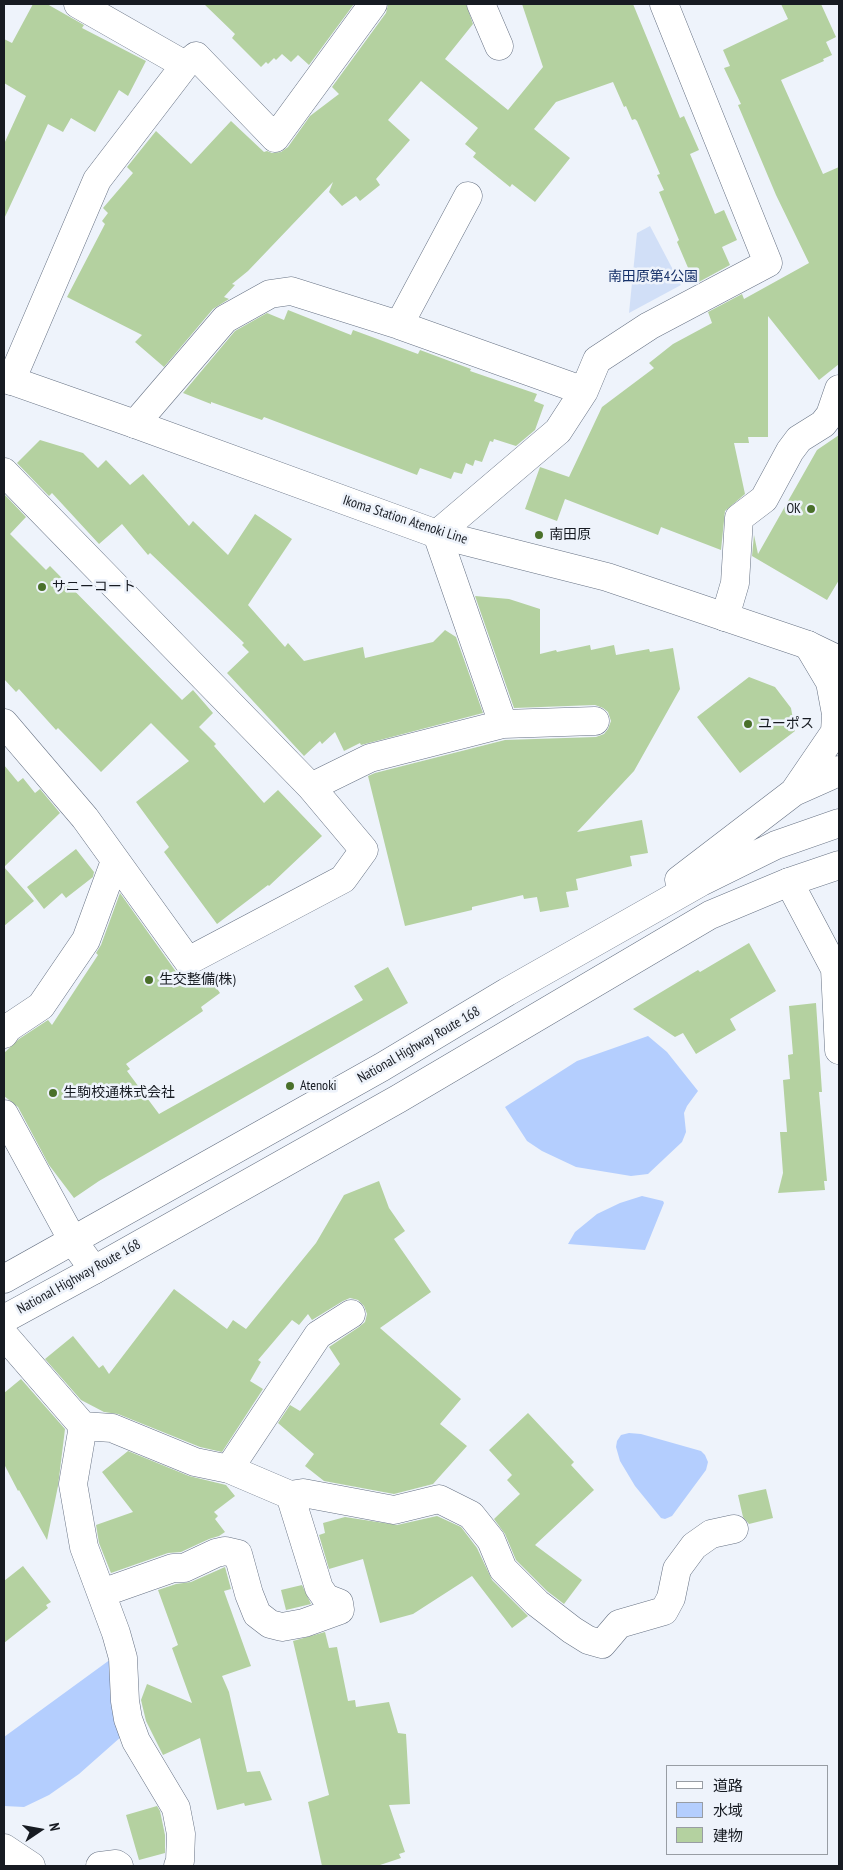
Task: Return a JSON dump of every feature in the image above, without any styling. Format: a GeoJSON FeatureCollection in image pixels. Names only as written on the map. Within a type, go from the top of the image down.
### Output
{"type":"FeatureCollection","features":[{"type":"Feature","properties":{"kind":"main road"},"geometry":{"type":"LineString","coordinates":[[78,4],[185,65]]}},
{"type":"Feature","properties":{"kind":"main road"},"geometry":{"type":"LineString","coordinates":[[7,380],[97,180],[185,65],[196,56],[275,138],[373,4]]}},
{"type":"Feature","properties":{"kind":"main road"},"geometry":{"type":"LineString","coordinates":[[481,4],[499,46]]}},
{"type":"Feature","properties":{"kind":"main road"},"geometry":{"type":"LineString","coordinates":[[503,724],[438,534],[558,431],[584,391],[597,360],[649,326],[768,263],[664,4]]}},
{"type":"Feature","properties":{"kind":"main road"},"geometry":{"type":"LineString","coordinates":[[399,325],[468,196]]}},
{"type":"Feature","properties":{"kind":"main road"},"geometry":{"type":"LineString","coordinates":[[135,424],[225,319],[270,294],[290,291],[399,325],[584,391]]}},
{"type":"Feature","properties":{"kind":"main road","name":"Ikoma Station Atenoki Line"},"geometry":{"type":"LineString","coordinates":[[7,380],[135,424],[438,534],[606,577],[808,645],[839,660]]}},
{"type":"Feature","properties":{"kind":"main road"},"geometry":{"type":"LineString","coordinates":[[725,617],[735,583],[739,518],[764,499],[790,452],[799,440],[823,424],[830,415],[839,389]]}},
{"type":"Feature","properties":{"kind":"main road"},"geometry":{"type":"LineString","coordinates":[[4,472],[311,787],[364,850],[343,879],[188,961],[85,818],[6,732]]}},
{"type":"Feature","properties":{"kind":"main road"},"geometry":{"type":"LineString","coordinates":[[794,792],[835,732],[836,714],[830,682],[808,645]]}},
{"type":"Feature","properties":{"kind":"main road"},"geometry":{"type":"LineString","coordinates":[[311,787],[370,758],[503,724],[595,722]]}},
{"type":"Feature","properties":{"kind":"main road"},"geometry":{"type":"LineString","coordinates":[[604,937],[794,792],[839,770]]}},
{"type":"Feature","properties":{"kind":"main road","name":"National Highway Route 168"},"geometry":{"type":"LineString","coordinates":[[4,1279],[382,1067],[701,882],[776,845],[839,823]]}},
{"type":"Feature","properties":{"kind":"main road"},"geometry":{"type":"LineString","coordinates":[[4,1034],[8,1028],[41,1006],[86,940],[115,861]]}},
{"type":"Feature","properties":{"kind":"main road","name":"National Highway Route 168"},"geometry":{"type":"LineString","coordinates":[[4,1319],[398,1099],[710,915],[789,882],[839,865]]}},
{"type":"Feature","properties":{"kind":"main road"},"geometry":{"type":"LineString","coordinates":[[789,882],[835,969],[839,1050]]}},
{"type":"Feature","properties":{"kind":"main road"},"geometry":{"type":"LineString","coordinates":[[4,1114],[73,1241],[94,1270]]}},
{"type":"Feature","properties":{"kind":"main road"},"geometry":{"type":"LineString","coordinates":[[229,1469],[318,1335],[351,1314]]}},
{"type":"Feature","properties":{"kind":"main road"},"geometry":{"type":"LineString","coordinates":[[4,1336],[83,1426],[112,1428],[196,1462],[229,1469],[290,1494],[303,1493],[394,1510],[439,1499],[471,1515],[491,1540],[503,1569],[537,1603],[572,1630],[588,1640],[602,1644],[619,1624],[664,1611],[672,1598],[677,1569],[694,1546],[711,1534],[734,1529]]}},
{"type":"Feature","properties":{"kind":"main road"},"geometry":{"type":"LineString","coordinates":[[83,1426],[73,1484],[84,1547],[102,1593],[123,1658],[124,1701],[128,1719],[136,1741],[176,1808],[181,1834],[180,1861],[178,1866]]}},
{"type":"Feature","properties":{"kind":"main road"},"geometry":{"type":"LineString","coordinates":[[102,1593],[172,1568],[184,1568],[216,1553],[225,1551],[238,1554],[249,1594],[258,1614],[270,1624],[282,1627],[304,1623],[340,1610],[339,1603],[326,1598],[319,1588],[290,1494]]}},
{"type":"Feature","properties":{"kind":"main road"},"geometry":{"type":"LineString","coordinates":[[4,1848],[31,1866]]}},
{"type":"Feature","properties":{"kind":"main road"},"geometry":{"type":"LineString","coordinates":[[100,1866],[116,1864],[119,1866]]}},
{"type":"Feature","properties":{"kind":"green space","name":"南田原第4公園"},"geometry":{"type":"Polygon","coordinates":[[[650,226],[681,285],[629,313],[637,233],[650,226]]]}},
{"type":"Feature","properties":{"kind":"water"},"geometry":{"type":"Polygon","coordinates":[[[648,1036],[667,1052],[698,1091],[684,1113],[686,1132],[682,1142],[648,1174],[631,1176],[576,1167],[542,1151],[527,1141],[505,1107],[577,1061],[648,1036]]]}},
{"type":"Feature","properties":{"kind":"water"},"geometry":{"type":"Polygon","coordinates":[[[642,1196],[663,1201],[664,1203],[645,1250],[568,1244],[575,1232],[597,1214],[620,1203],[642,1196]]]}},
{"type":"Feature","properties":{"kind":"water"},"geometry":{"type":"Polygon","coordinates":[[[629,1433],[641,1434],[701,1451],[705,1455],[708,1462],[706,1470],[672,1516],[665,1519],[661,1518],[635,1486],[620,1461],[616,1447],[617,1441],[621,1435],[629,1433]]]}},
{"type":"Feature","properties":{"kind":"water"},"geometry":{"type":"Polygon","coordinates":[[[111,1659],[122,1736],[79,1774],[49,1795],[24,1807],[4,1806],[4,1737],[111,1659]]]}},
{"type":"Feature","properties":{"kind":"building"},"geometry":{"type":"Polygon","coordinates":[[[33,4],[47,4],[84,25],[82,28],[146,61],[128,96],[119,90],[95,132],[71,118],[63,132],[48,124],[4,219],[4,144],[26,96],[4,83],[4,39],[12,43],[33,4]]]}},
{"type":"Feature","properties":{"kind":"building"},"geometry":{"type":"Polygon","coordinates":[[[204,4],[354,4],[309,65],[298,55],[291,62],[282,54],[276,60],[274,58],[268,64],[266,62],[261,67],[232,38],[235,34],[204,4]]]}},
{"type":"Feature","properties":{"kind":"building"},"geometry":{"type":"Polygon","coordinates":[[[388,4],[466,4],[473,24],[445,59],[508,110],[543,67],[522,4],[633,4],[680,118],[684,116],[699,150],[690,154],[715,214],[724,210],[737,240],[722,247],[730,265],[697,283],[695,276],[692,277],[659,192],[664,190],[657,175],[660,174],[637,121],[635,119],[632,120],[626,106],[624,107],[613,82],[556,102],[534,129],[570,158],[535,202],[512,184],[510,187],[473,157],[476,153],[465,144],[478,128],[421,81],[388,120],[410,140],[376,179],[380,185],[360,201],[356,196],[342,206],[329,192],[333,182],[248,271],[232,284],[235,285],[224,297],[229,299],[213,309],[164,367],[135,342],[142,335],[67,297],[105,224],[102,221],[108,213],[103,208],[133,173],[127,167],[156,131],[191,164],[231,121],[264,152],[281,152],[288,147],[310,116],[339,94],[332,87],[386,13],[388,4]]]}},
{"type":"Feature","properties":{"kind":"building"},"geometry":{"type":"Polygon","coordinates":[[[781,4],[821,4],[836,37],[826,42],[832,55],[823,59],[824,61],[781,80],[823,174],[839,167],[839,364],[819,380],[768,316],[768,437],[748,437],[749,443],[734,443],[745,494],[725,511],[721,550],[661,527],[658,535],[565,499],[557,521],[525,509],[540,467],[569,477],[602,407],[654,368],[649,363],[673,344],[712,323],[708,312],[742,294],[744,299],[809,263],[776,195],[738,105],[741,104],[724,68],[730,66],[723,50],[788,19],[781,4]]]}},
{"type":"Feature","properties":{"kind":"building"},"geometry":{"type":"Polygon","coordinates":[[[288,310],[351,335],[353,330],[418,354],[420,350],[471,369],[470,371],[537,394],[534,401],[544,405],[535,430],[516,446],[494,439],[493,442],[490,441],[482,462],[475,460],[473,466],[466,463],[462,474],[454,472],[451,479],[420,468],[417,475],[264,417],[262,420],[183,393],[235,331],[267,313],[284,320],[288,310]]]}},
{"type":"Feature","properties":{"kind":"building","name":"OK"},"geometry":{"type":"Polygon","coordinates":[[[839,435],[839,580],[827,600],[752,556],[754,535],[758,554],[817,450],[839,435]]]}},
{"type":"Feature","properties":{"kind":"building"},"geometry":{"type":"Polygon","coordinates":[[[40,440],[83,453],[98,468],[106,460],[130,485],[143,474],[189,526],[193,521],[228,555],[255,514],[292,539],[248,605],[285,647],[288,643],[304,661],[363,647],[365,658],[433,642],[445,630],[456,637],[483,713],[361,745],[360,743],[344,751],[335,732],[322,744],[320,741],[304,756],[227,673],[249,652],[242,645],[244,643],[150,553],[148,555],[122,524],[99,544],[52,493],[49,496],[17,463],[40,440]]]}},
{"type":"Feature","properties":{"kind":"building"},"geometry":{"type":"Polygon","coordinates":[[[4,494],[26,517],[10,534],[46,570],[50,566],[182,700],[193,690],[213,713],[199,727],[216,744],[214,746],[264,803],[278,790],[322,836],[269,886],[217,924],[164,852],[169,847],[136,802],[189,761],[151,723],[101,772],[58,728],[56,730],[19,689],[16,692],[4,679],[4,494]]]}},
{"type":"Feature","properties":{"kind":"building"},"geometry":{"type":"Polygon","coordinates":[[[475,596],[509,599],[540,609],[540,654],[590,645],[591,650],[614,645],[616,655],[649,649],[650,652],[673,648],[680,689],[634,771],[577,832],[642,820],[648,853],[630,856],[632,866],[576,879],[578,890],[566,892],[569,907],[540,912],[537,897],[524,899],[523,895],[472,907],[472,910],[405,926],[368,776],[505,740],[596,737],[604,734],[611,721],[608,712],[595,705],[514,708],[475,596]]]}},
{"type":"Feature","properties":{"kind":"building","name":"ユーポス"},"geometry":{"type":"Polygon","coordinates":[[[749,677],[775,687],[791,708],[795,731],[740,773],[697,717],[749,677]]]}},
{"type":"Feature","properties":{"kind":"building"},"geometry":{"type":"Polygon","coordinates":[[[4,765],[18,782],[23,778],[35,793],[40,789],[60,813],[4,867],[4,765]]]}},
{"type":"Feature","properties":{"kind":"building"},"geometry":{"type":"Polygon","coordinates":[[[76,849],[94,872],[93,877],[66,898],[62,893],[44,909],[27,887],[76,849]]]}},
{"type":"Feature","properties":{"kind":"building"},"geometry":{"type":"Polygon","coordinates":[[[4,867],[34,901],[4,926],[4,867]]]}},
{"type":"Feature","properties":{"kind":"building"},"geometry":{"type":"Polygon","coordinates":[[[120,893],[184,983],[205,971],[220,993],[201,1007],[203,1011],[126,1064],[130,1069],[127,1071],[159,1114],[363,1000],[354,986],[388,967],[408,1003],[99,1181],[74,1198],[49,1165],[18,1107],[4,1096],[4,1053],[19,1039],[48,1020],[52,1025],[98,955],[96,953],[101,945],[120,893]]]}},
{"type":"Feature","properties":{"kind":"building"},"geometry":{"type":"Polygon","coordinates":[[[749,943],[776,991],[730,1019],[736,1030],[696,1054],[683,1033],[675,1037],[633,1009],[698,970],[700,972],[749,943]]]}},
{"type":"Feature","properties":{"kind":"building"},"geometry":{"type":"Polygon","coordinates":[[[816,1003],[822,1092],[819,1092],[827,1181],[824,1181],[825,1190],[778,1193],[783,1173],[780,1132],[787,1132],[783,1080],[790,1079],[788,1055],[793,1054],[789,1006],[816,1003]]]}},
{"type":"Feature","properties":{"kind":"building"},"geometry":{"type":"Polygon","coordinates":[[[379,1181],[389,1208],[405,1231],[394,1239],[431,1292],[380,1328],[461,1399],[440,1424],[467,1446],[433,1484],[394,1494],[324,1481],[305,1466],[314,1454],[278,1423],[290,1405],[300,1411],[340,1364],[329,1347],[365,1322],[367,1314],[364,1306],[358,1300],[350,1298],[343,1301],[312,1320],[308,1314],[299,1325],[292,1320],[258,1360],[261,1362],[250,1381],[263,1389],[222,1452],[200,1447],[118,1414],[104,1412],[81,1400],[45,1359],[73,1336],[99,1368],[103,1365],[109,1374],[174,1289],[227,1329],[233,1320],[246,1329],[316,1243],[344,1195],[379,1181]]]}},
{"type":"Feature","properties":{"kind":"building"},"geometry":{"type":"Polygon","coordinates":[[[21,1379],[65,1429],[58,1486],[47,1540],[4,1464],[4,1393],[21,1379]]]}},
{"type":"Feature","properties":{"kind":"building"},"geometry":{"type":"Polygon","coordinates":[[[528,1413],[574,1462],[571,1465],[594,1490],[535,1545],[582,1580],[564,1604],[547,1591],[516,1560],[505,1534],[494,1519],[520,1494],[507,1480],[512,1475],[489,1450],[528,1413]]]}},
{"type":"Feature","properties":{"kind":"building"},"geometry":{"type":"Polygon","coordinates":[[[128,1451],[189,1476],[226,1485],[235,1496],[214,1512],[218,1516],[215,1519],[225,1532],[181,1552],[168,1553],[111,1573],[99,1543],[96,1525],[133,1512],[102,1472],[128,1451]]]}},
{"type":"Feature","properties":{"kind":"building"},"geometry":{"type":"Polygon","coordinates":[[[766,1489],[773,1518],[749,1524],[743,1517],[738,1495],[766,1489]]]}},
{"type":"Feature","properties":{"kind":"building"},"geometry":{"type":"Polygon","coordinates":[[[437,1516],[461,1527],[477,1548],[492,1580],[528,1616],[512,1628],[472,1576],[413,1614],[380,1623],[363,1559],[329,1569],[319,1535],[325,1533],[323,1523],[345,1517],[397,1525],[437,1516]]]}},
{"type":"Feature","properties":{"kind":"building"},"geometry":{"type":"Polygon","coordinates":[[[23,1566],[51,1602],[46,1605],[48,1608],[4,1643],[4,1581],[23,1566]]]}},
{"type":"Feature","properties":{"kind":"building"},"geometry":{"type":"Polygon","coordinates":[[[225,1567],[231,1589],[224,1591],[251,1666],[222,1676],[229,1692],[247,1772],[260,1771],[272,1800],[245,1806],[244,1803],[217,1810],[200,1738],[163,1755],[146,1721],[141,1700],[147,1684],[192,1703],[172,1648],[178,1645],[158,1590],[176,1584],[191,1582],[225,1567]]]}},
{"type":"Feature","properties":{"kind":"building"},"geometry":{"type":"Polygon","coordinates":[[[302,1585],[311,1604],[286,1610],[281,1590],[302,1585]]]}},
{"type":"Feature","properties":{"kind":"building"},"geometry":{"type":"Polygon","coordinates":[[[325,1632],[329,1648],[337,1647],[348,1701],[355,1700],[356,1707],[389,1702],[398,1733],[406,1734],[410,1804],[389,1805],[405,1852],[399,1854],[401,1858],[377,1866],[322,1866],[308,1802],[329,1795],[293,1641],[325,1632]]]}},
{"type":"Feature","properties":{"kind":"building"},"geometry":{"type":"Polygon","coordinates":[[[157,1806],[160,1811],[165,1835],[165,1853],[139,1860],[126,1815],[157,1806]]]}},
{"type":"Feature","properties":{"kind":"place","name":"OK"},"geometry":{"type":"Point","coordinates":[811,509]}},
{"type":"Feature","properties":{"kind":"place","name":"南田原"},"geometry":{"type":"Point","coordinates":[539,535]}},
{"type":"Feature","properties":{"kind":"place","name":"サニーコート"},"geometry":{"type":"Point","coordinates":[42,587]}},
{"type":"Feature","properties":{"kind":"place","name":"ユーポス"},"geometry":{"type":"Point","coordinates":[748,724]}},
{"type":"Feature","properties":{"kind":"place","name":"生交整備(株)"},"geometry":{"type":"Point","coordinates":[149,980]}},
{"type":"Feature","properties":{"kind":"place","name":"Atenoki"},"geometry":{"type":"Point","coordinates":[290,1086]}},
{"type":"Feature","properties":{"kind":"place","name":"生駒校通株式会社"},"geometry":{"type":"Point","coordinates":[53,1093]}}]}
